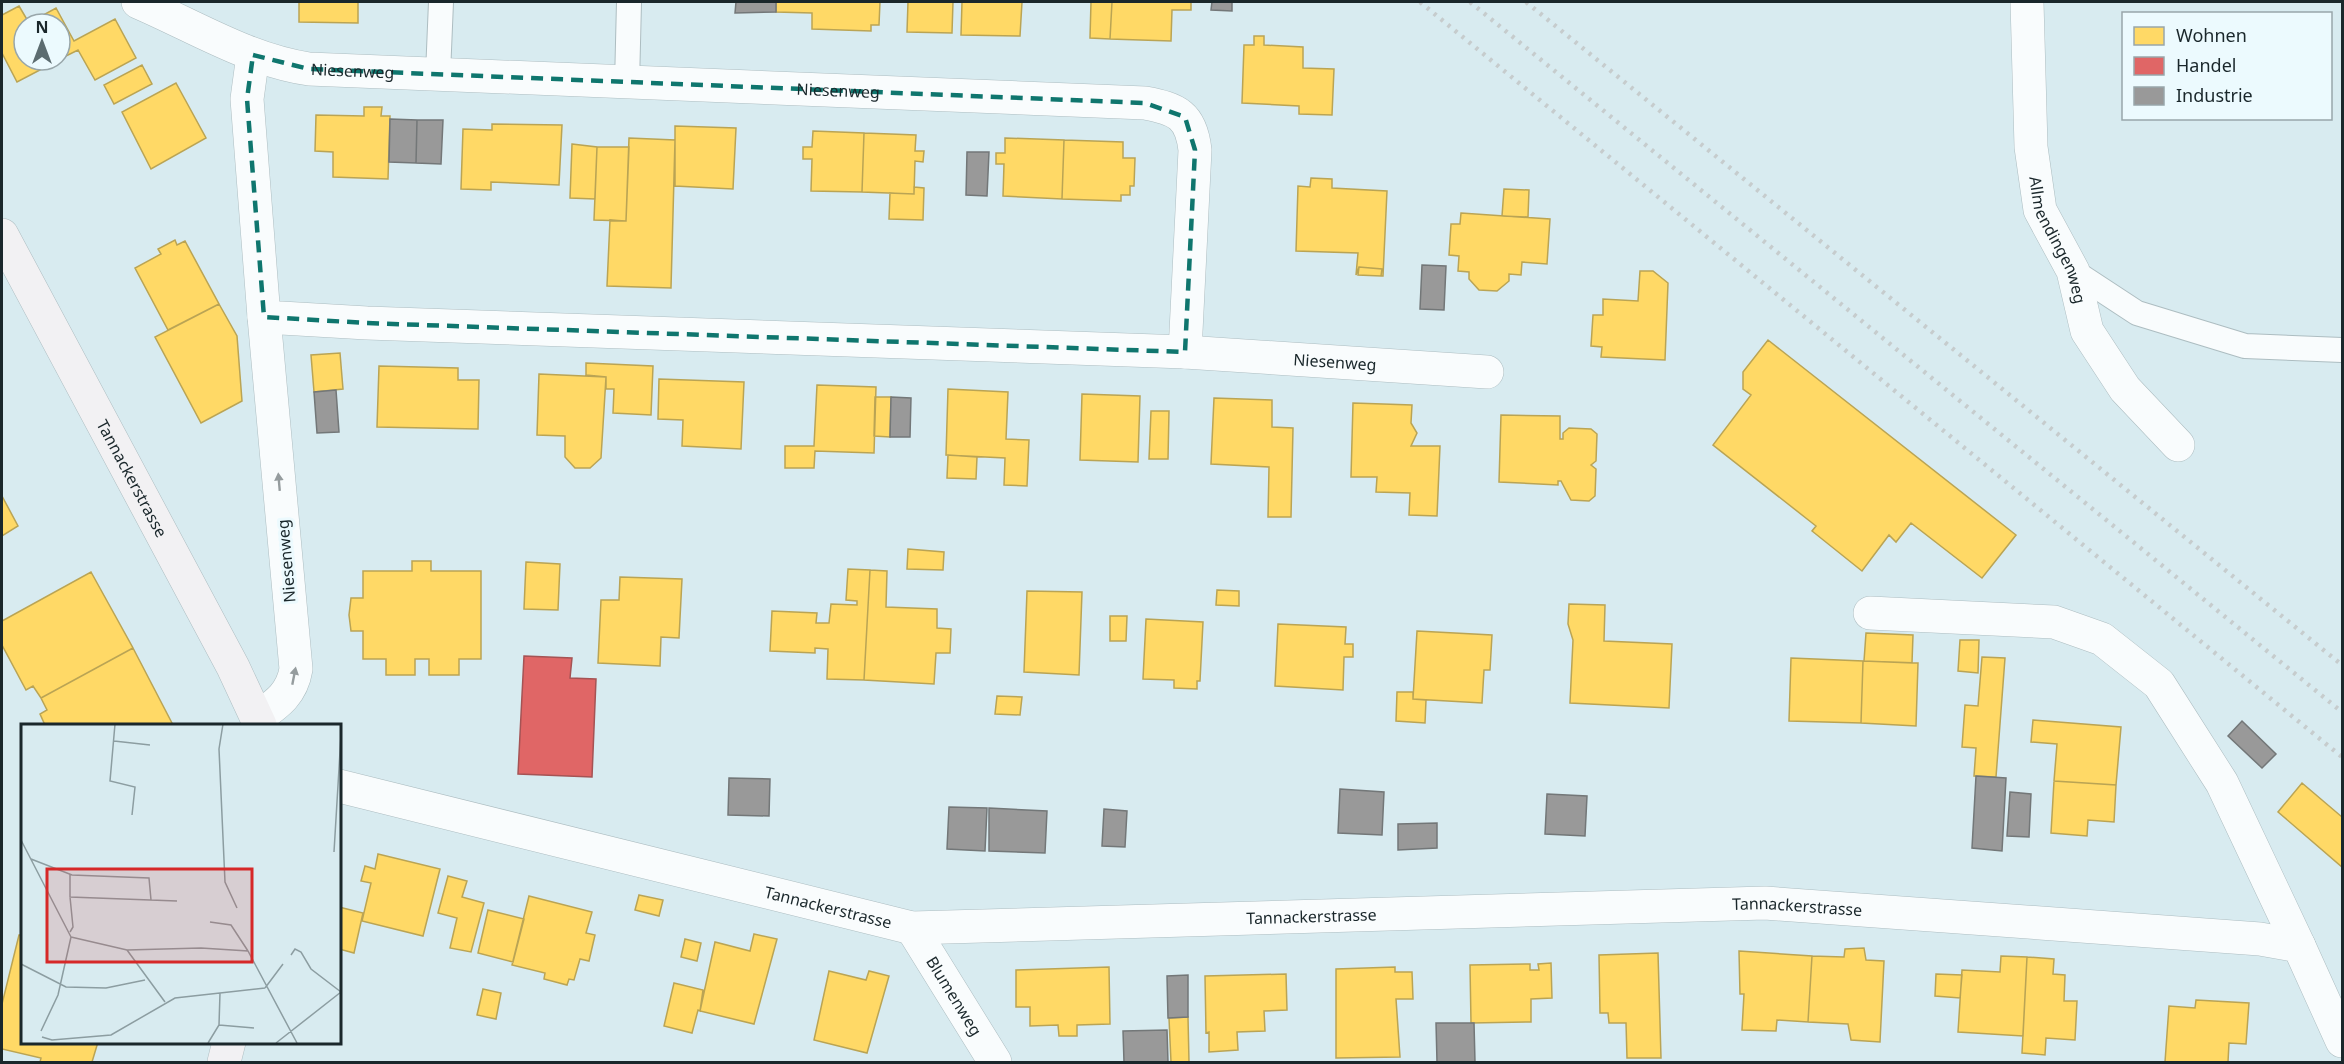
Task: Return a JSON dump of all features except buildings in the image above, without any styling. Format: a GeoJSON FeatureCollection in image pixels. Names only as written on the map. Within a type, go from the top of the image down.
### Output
{"type":"FeatureCollection","features":[{"type":"Feature","properties":{"kind":"street","name":"Niesenweg"},"geometry":{"type":"LineString","coordinates":[[138,2],[253,55],[278,64],[309,69],[627,84],[1145,103],[1168,107],[1185,117],[1193,133],[1195,150],[1185,352]]}},
{"type":"Feature","properties":{"kind":"street","name":"Allmendingenweg"},"geometry":{"type":"LineString","coordinates":[[2027,2],[2031,147],[2040,210],[2073,271],[2087,331],[2125,388],[2178,445]]}},
{"type":"Feature","properties":{"kind":"street","name":"Niesenweg"},"geometry":{"type":"LineString","coordinates":[[253,55],[247,99],[296,669],[294,684],[284,699],[258,721]]}},
{"type":"Feature","properties":{"kind":"street","name":"Tannackerstrasse"},"geometry":{"type":"LineString","coordinates":[[2,234],[233,667],[258,721]]}},
{"type":"Feature","properties":{"kind":"street","name":"Niesenweg"},"geometry":{"type":"LineString","coordinates":[[264,317],[367,323],[1185,352],[1486,372]]}},
{"type":"Feature","properties":{"kind":"street"},"geometry":{"type":"LineString","coordinates":[[1869,613],[2054,622],[2102,639],[2159,684],[2222,783],[2343,1041]]}},
{"type":"Feature","properties":{"kind":"street","name":"Tannackerstrasse"},"geometry":{"type":"LineString","coordinates":[[340,786],[912,928],[1765,903],[2260,939],[2299,946]]}},
{"type":"Feature","properties":{"kind":"street","name":"Blumenweg"},"geometry":{"type":"LineString","coordinates":[[912,928],[995,1062]]}},
{"type":"Feature","properties":{"kind":"street"},"geometry":{"type":"LineString","coordinates":[[224,1062],[229,1043]]}},
{"type":"Feature","properties":{"kind":"lane"},"geometry":{"type":"LineString","coordinates":[[438,74],[441,2]]}},
{"type":"Feature","properties":{"kind":"lane"},"geometry":{"type":"LineString","coordinates":[[627,84],[629,2]]}},
{"type":"Feature","properties":{"kind":"lane"},"geometry":{"type":"LineString","coordinates":[[2073,271],[2137,313],[2245,346],[2343,350]]}},
{"type":"Feature","properties":{"kind":"highlighted area"},"geometry":{"type":"Polygon","coordinates":[[[253,55],[309,69],[1145,103],[1185,117],[1195,150],[1185,352],[367,323],[264,317],[247,99],[253,55]]]}},
{"type":"Feature","properties":{"kind":"railway"},"geometry":{"type":"LineString","coordinates":[[1420,2],[2342,757]]}},
{"type":"Feature","properties":{"kind":"railway"},"geometry":{"type":"LineString","coordinates":[[1470,2],[2342,712]]}},
{"type":"Feature","properties":{"kind":"railway"},"geometry":{"type":"LineString","coordinates":[[1526,2],[2342,665]]}}]}
